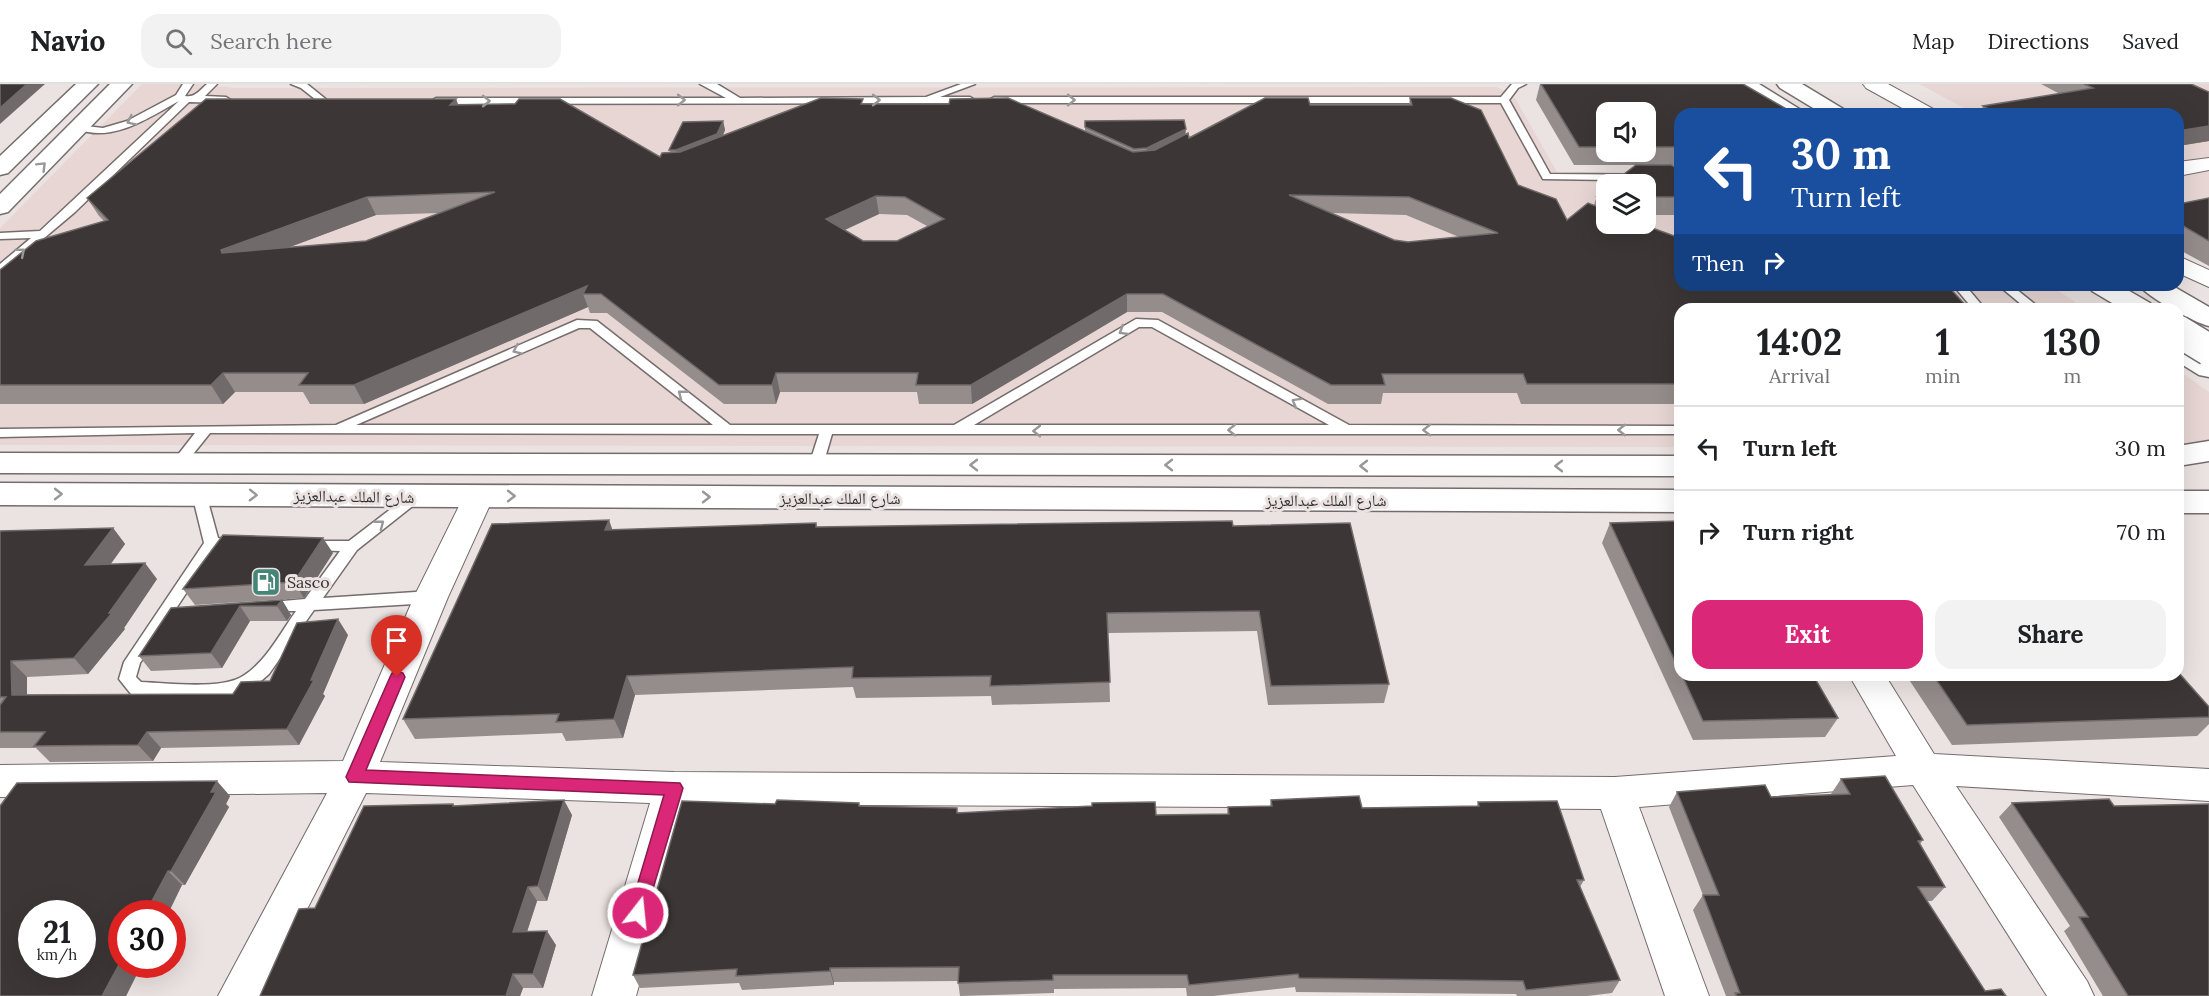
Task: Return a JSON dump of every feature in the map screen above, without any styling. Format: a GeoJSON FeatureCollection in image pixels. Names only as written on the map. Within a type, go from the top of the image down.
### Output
{"type":"FeatureCollection","features":[{"type":"Feature","properties":{"kind":"street"},"geometry":{"type":"LineString","coordinates":[[0,168],[88,84]]}},
{"type":"Feature","properties":{"kind":"street"},"geometry":{"type":"LineString","coordinates":[[0,207],[122,84]]}},
{"type":"Feature","properties":{"kind":"street"},"geometry":{"type":"LineString","coordinates":[[1767,84],[1806,108]]}},
{"type":"Feature","properties":{"kind":"street"},"geometry":{"type":"LineString","coordinates":[[1787,84],[1828,108]]}},
{"type":"Feature","properties":{"kind":"street"},"geometry":{"type":"LineString","coordinates":[[1812,84],[1852,108]]}},
{"type":"Feature","properties":{"kind":"street"},"geometry":{"type":"LineString","coordinates":[[1873,84],[1917,108]]}},
{"type":"Feature","properties":{"kind":"street"},"geometry":{"type":"LineString","coordinates":[[1737,86],[1784,108]]}},
{"type":"Feature","properties":{"kind":"street"},"geometry":{"type":"LineString","coordinates":[[2184,168],[2209,164]]}},
{"type":"Feature","properties":{"kind":"street"},"geometry":{"type":"LineString","coordinates":[[2184,266],[2209,280]]}},
{"type":"Feature","properties":{"kind":"street"},"geometry":{"type":"LineString","coordinates":[[2082,291],[2102,303]]}},
{"type":"Feature","properties":{"kind":"street"},"geometry":{"type":"LineString","coordinates":[[2111,291],[2131,303]]}},
{"type":"Feature","properties":{"kind":"street"},"geometry":{"type":"LineString","coordinates":[[2141,291],[2167,303]]}},
{"type":"Feature","properties":{"kind":"street"},"geometry":{"type":"LineString","coordinates":[[2160,291],[2175,303]]}},
{"type":"Feature","properties":{"kind":"street"},"geometry":{"type":"LineString","coordinates":[[2186,312],[2209,331]]}},
{"type":"Feature","properties":{"kind":"street"},"geometry":{"type":"LineString","coordinates":[[2184,335],[2209,350]]}},
{"type":"Feature","properties":{"kind":"street"},"geometry":{"type":"LineString","coordinates":[[2184,346],[2193,350],[2209,350]]}},
{"type":"Feature","properties":{"kind":"street"},"geometry":{"type":"LineString","coordinates":[[2184,354],[2209,369]]}},
{"type":"Feature","properties":{"kind":"street"},"geometry":{"type":"LineString","coordinates":[[2184,455],[2209,452]]}},
{"type":"Feature","properties":{"kind":"street","name":"شارع الملك عبدالعزيز"},"geometry":{"type":"LineString","coordinates":[[0,463],[1674,466]]}},
{"type":"Feature","properties":{"kind":"street"},"geometry":{"type":"LineString","coordinates":[[2184,467],[2209,467]]}},
{"type":"Feature","properties":{"kind":"street","name":"شارع الملك عبدالعزيز"},"geometry":{"type":"LineString","coordinates":[[0,494],[199,494],[414,498],[479,496],[1674,501]]}},
{"type":"Feature","properties":{"kind":"street"},"geometry":{"type":"LineString","coordinates":[[240,996],[355,777],[431,597],[479,496]]}},
{"type":"Feature","properties":{"kind":"street"},"geometry":{"type":"LineString","coordinates":[[2184,502],[2209,502]]}},
{"type":"Feature","properties":{"kind":"street"},"geometry":{"type":"LineString","coordinates":[[1871,681],[1923,769],[2072,996]]}},
{"type":"Feature","properties":{"kind":"street"},"geometry":{"type":"LineString","coordinates":[[7,790],[355,777],[674,788],[1615,793],[1923,769],[2209,785]]}},
{"type":"Feature","properties":{"kind":"street"},"geometry":{"type":"LineString","coordinates":[[614,996],[674,788]]}},
{"type":"Feature","properties":{"kind":"street"},"geometry":{"type":"LineString","coordinates":[[1615,793],[1687,996]]}},
{"type":"Feature","properties":{"kind":"lane"},"geometry":{"type":"LineString","coordinates":[[188,84],[188,98]]}},
{"type":"Feature","properties":{"kind":"lane"},"geometry":{"type":"LineString","coordinates":[[80,127],[87,132],[110,130],[188,98],[212,84]]}},
{"type":"Feature","properties":{"kind":"lane"},"geometry":{"type":"LineString","coordinates":[[296,84],[304,86],[323,101]]}},
{"type":"Feature","properties":{"kind":"lane"},"geometry":{"type":"LineString","coordinates":[[705,84],[712,85],[737,100]]}},
{"type":"Feature","properties":{"kind":"lane"},"geometry":{"type":"LineString","coordinates":[[428,100],[923,100],[943,96],[970,84]]}},
{"type":"Feature","properties":{"kind":"lane"},"geometry":{"type":"LineString","coordinates":[[943,96],[994,100],[1503,100],[1515,86],[1521,84]]}},
{"type":"Feature","properties":{"kind":"lane"},"geometry":{"type":"LineString","coordinates":[[0,270],[71,210],[188,98],[242,100]]}},
{"type":"Feature","properties":{"kind":"lane"},"geometry":{"type":"LineString","coordinates":[[556,100],[575,112]]}},
{"type":"Feature","properties":{"kind":"lane"},"geometry":{"type":"LineString","coordinates":[[809,113],[841,100]]}},
{"type":"Feature","properties":{"kind":"lane"},"geometry":{"type":"LineString","coordinates":[[994,100],[1015,110]]}},
{"type":"Feature","properties":{"kind":"lane"},"geometry":{"type":"LineString","coordinates":[[1253,110],[1274,100]]}},
{"type":"Feature","properties":{"kind":"lane"},"geometry":{"type":"LineString","coordinates":[[1503,100],[1547,177],[1674,178]]}},
{"type":"Feature","properties":{"kind":"lane"},"geometry":{"type":"LineString","coordinates":[[299,101],[334,101]]}},
{"type":"Feature","properties":{"kind":"lane"},"geometry":{"type":"LineString","coordinates":[[0,236],[42,234]]}},
{"type":"Feature","properties":{"kind":"lane"},"geometry":{"type":"LineString","coordinates":[[1964,291],[1974,303]]}},
{"type":"Feature","properties":{"kind":"lane"},"geometry":{"type":"LineString","coordinates":[[2012,291],[2027,303]]}},
{"type":"Feature","properties":{"kind":"lane"},"geometry":{"type":"LineString","coordinates":[[955,431],[1136,323],[1154,323],[1347,430]]}},
{"type":"Feature","properties":{"kind":"lane"},"geometry":{"type":"LineString","coordinates":[[335,429],[577,324],[593,324],[728,430]]}},
{"type":"Feature","properties":{"kind":"lane"},"geometry":{"type":"LineString","coordinates":[[177,465],[206,429]]}},
{"type":"Feature","properties":{"kind":"lane"},"geometry":{"type":"LineString","coordinates":[[0,433],[206,429],[1674,430]]}},
{"type":"Feature","properties":{"kind":"lane"},"geometry":{"type":"LineString","coordinates":[[816,465],[826,429]]}},
{"type":"Feature","properties":{"kind":"lane"},"geometry":{"type":"LineString","coordinates":[[199,494],[212,543],[132,662],[127,679],[137,689],[222,690],[248,682],[263,669],[352,546],[414,498]]}},
{"type":"Feature","properties":{"kind":"lane"},"geometry":{"type":"LineString","coordinates":[[212,543],[235,543]]}},
{"type":"Feature","properties":{"kind":"lane"},"geometry":{"type":"LineString","coordinates":[[293,544],[352,546]]}},
{"type":"Feature","properties":{"kind":"lane"},"geometry":{"type":"LineString","coordinates":[[255,608],[431,597]]}},
{"type":"Feature","properties":{"kind":"lane"},"geometry":{"type":"LineString","coordinates":[[165,615],[188,613]]}},
{"type":"Feature","properties":{"kind":"shaded area"},"geometry":{"type":"Polygon","coordinates":[[[142,84],[198,84],[234,88],[1497,87],[1515,98],[1557,172],[1674,171],[1674,291],[2058,291],[2077,303],[1674,303],[1674,447],[0,445],[0,228],[142,84]]]}},
{"type":"Feature","properties":{"kind":"shaded area"},"geometry":{"type":"Polygon","coordinates":[[[1919,84],[2209,84],[2209,240],[2184,226],[2184,108],[1964,108],[1919,84]]]}},
{"type":"Feature","properties":{"kind":"shaded area"},"geometry":{"type":"Polygon","coordinates":[[[2184,374],[2209,392],[2209,443],[2184,446],[2184,374]]]}},
{"type":"Feature","properties":{"kind":"building"},"geometry":{"type":"Polygon","coordinates":[[[0,84],[27,84],[0,108],[0,84]]]}},
{"type":"Feature","properties":{"kind":"building"},"geometry":{"type":"Polygon","coordinates":[[[1541,84],[1743,84],[1785,108],[1674,108],[1674,147],[1656,147],[1656,102],[1596,102],[1596,147],[1579,147],[1541,84]]]}},
{"type":"Feature","properties":{"kind":"building"},"geometry":{"type":"Polygon","coordinates":[[[2084,84],[2191,84],[2209,92],[2209,126],[2184,130],[2184,108],[1987,108],[1983,106],[2093,88],[2084,84]]]}},
{"type":"Feature","properties":{"kind":"building"},"geometry":{"type":"Polygon","coordinates":[[[821,98],[863,99],[861,104],[949,104],[950,99],[1008,98],[1133,152],[1155,150],[1188,133],[1189,138],[1265,98],[1308,98],[1310,105],[1412,105],[1410,98],[1451,98],[1481,110],[1518,185],[1556,199],[1567,220],[1588,203],[1596,206],[1596,234],[1656,234],[1656,229],[1674,236],[1674,291],[1952,291],[1964,303],[1674,303],[1674,384],[1527,384],[1523,374],[1382,374],[1385,385],[1331,385],[1163,294],[1127,294],[971,385],[916,385],[918,373],[776,373],[772,385],[719,385],[601,294],[583,294],[587,286],[354,385],[299,385],[308,373],[223,373],[211,385],[0,385],[0,270],[36,241],[108,220],[87,198],[206,99],[456,99],[450,105],[515,104],[519,99],[560,99],[660,157],[662,153],[680,152],[821,98]],[[495,192],[367,197],[221,250],[222,253],[366,241],[495,192]],[[1289,195],[1394,240],[1408,242],[1498,233],[1409,197],[1289,195]],[[876,196],[826,219],[863,241],[897,241],[944,219],[905,197],[876,196]]]}},
{"type":"Feature","properties":{"kind":"building"},"geometry":{"type":"Polygon","coordinates":[[[1184,120],[1186,129],[1147,148],[1134,149],[1085,127],[1085,121],[1184,120]]]}},
{"type":"Feature","properties":{"kind":"building"},"geometry":{"type":"Polygon","coordinates":[[[723,121],[717,134],[676,150],[669,150],[683,122],[723,121]]]}},
{"type":"Feature","properties":{"kind":"building"},"geometry":{"type":"Polygon","coordinates":[[[1636,165],[1674,166],[1674,197],[1656,197],[1656,174],[1624,174],[1636,165]]]}},
{"type":"Feature","properties":{"kind":"building"},"geometry":{"type":"Polygon","coordinates":[[[2209,198],[2209,241],[2184,226],[2184,203],[2209,198]]]}},
{"type":"Feature","properties":{"kind":"building"},"geometry":{"type":"Polygon","coordinates":[[[609,520],[605,530],[816,523],[816,527],[1232,521],[1233,526],[1350,523],[1389,684],[1271,686],[1259,611],[1107,613],[1110,682],[990,686],[991,676],[852,678],[853,667],[627,676],[614,719],[556,722],[559,714],[403,719],[492,524],[609,520]]]}},
{"type":"Feature","properties":{"kind":"building"},"geometry":{"type":"Polygon","coordinates":[[[1674,521],[1674,659],[1610,523],[1674,521]]]}},
{"type":"Feature","properties":{"kind":"building"},"geometry":{"type":"Polygon","coordinates":[[[113,528],[85,565],[145,563],[109,613],[112,613],[74,658],[11,661],[12,695],[233,694],[241,682],[270,681],[297,623],[338,619],[311,680],[314,680],[287,729],[147,732],[138,745],[34,746],[45,732],[0,732],[0,705],[6,697],[0,697],[0,531],[113,528]]]}},
{"type":"Feature","properties":{"kind":"building"},"geometry":{"type":"Polygon","coordinates":[[[223,535],[323,538],[294,582],[183,589],[223,535]]]}},
{"type":"Feature","properties":{"kind":"building"},"geometry":{"type":"Polygon","coordinates":[[[282,600],[277,606],[240,606],[211,653],[139,656],[171,608],[282,600]]]}},
{"type":"Feature","properties":{"kind":"building"},"geometry":{"type":"Polygon","coordinates":[[[2184,679],[2209,707],[2209,717],[1967,725],[1937,681],[2184,681],[2184,679]]]}},
{"type":"Feature","properties":{"kind":"building"},"geometry":{"type":"Polygon","coordinates":[[[1685,681],[1816,681],[1838,718],[1703,721],[1685,681]]]}},
{"type":"Feature","properties":{"kind":"building"},"geometry":{"type":"Polygon","coordinates":[[[1885,776],[1923,840],[1918,841],[1945,887],[1918,887],[1985,991],[2001,989],[2006,996],[1737,996],[1735,993],[1740,993],[1703,895],[1719,895],[1677,792],[1765,785],[1771,797],[1850,794],[1841,779],[1885,776]]]}},
{"type":"Feature","properties":{"kind":"building"},"geometry":{"type":"Polygon","coordinates":[[[217,781],[211,792],[216,792],[152,900],[108,900],[108,978],[112,978],[102,996],[0,996],[0,806],[17,783],[217,781]]]}},
{"type":"Feature","properties":{"kind":"building"},"geometry":{"type":"Polygon","coordinates":[[[1359,796],[1362,808],[1479,806],[1478,802],[1557,801],[1584,880],[1577,880],[1620,980],[1526,990],[1523,981],[1299,978],[1298,974],[1189,985],[1187,975],[1053,975],[1053,980],[958,983],[959,967],[830,968],[830,971],[736,976],[737,969],[633,975],[682,801],[775,804],[777,800],[859,803],[859,806],[957,808],[957,813],[1092,806],[1092,803],[1155,802],[1156,815],[1229,814],[1228,807],[1272,806],[1271,800],[1359,796]]]}},
{"type":"Feature","properties":{"kind":"building"},"geometry":{"type":"Polygon","coordinates":[[[2109,799],[2114,806],[2209,804],[2209,996],[2128,996],[2079,917],[2088,917],[2012,803],[2109,799]]]}},
{"type":"Feature","properties":{"kind":"building"},"geometry":{"type":"Polygon","coordinates":[[[564,800],[538,886],[528,887],[513,932],[547,931],[533,974],[513,974],[506,996],[260,996],[299,909],[315,908],[364,806],[453,804],[453,806],[564,800]]]}},
{"type":"Feature","properties":{"kind":"place","name":"Sasco"},"geometry":{"type":"Point","coordinates":[266,582]}},
{"type":"Feature","properties":{"kind":"route"},"geometry":{"type":"LineString","coordinates":[[397,677],[355,777],[674,788],[638,913]]}}]}
